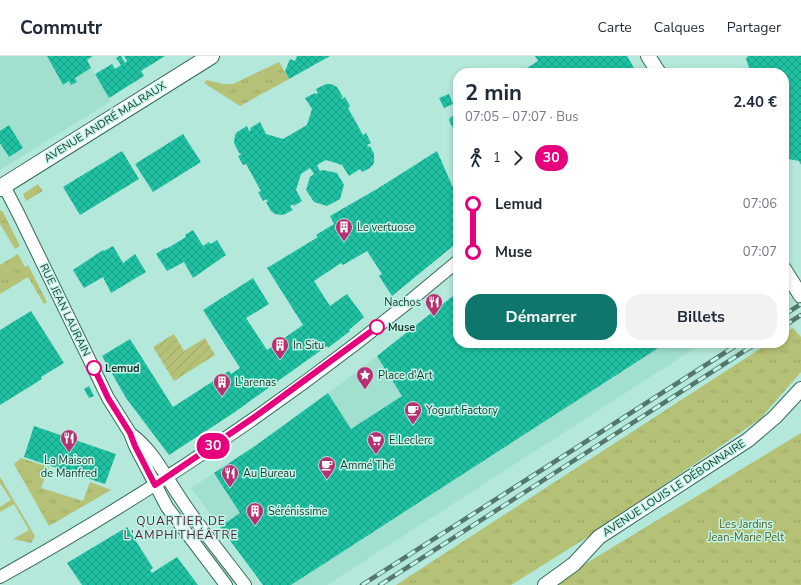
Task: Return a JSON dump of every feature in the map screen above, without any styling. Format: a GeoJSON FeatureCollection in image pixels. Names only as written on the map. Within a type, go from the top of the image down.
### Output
{"type":"FeatureCollection","features":[{"type":"Feature","properties":{"kind":"main road","name":"AVENUE ANDRÉ MALRAUX"},"geometry":{"type":"LineString","coordinates":[[2,187],[211,56]]}},
{"type":"Feature","properties":{"kind":"street"},"geometry":{"type":"LineString","coordinates":[[648,56],[656,68]]}},
{"type":"Feature","properties":{"kind":"street","name":"RUE JEAN LAURAIN"},"geometry":{"type":"LineString","coordinates":[[2,187],[19,215],[108,398],[130,433],[135,446],[167,507],[226,585]]}},
{"type":"Feature","properties":{"kind":"street"},"geometry":{"type":"LineString","coordinates":[[0,577],[81,531],[167,478],[339,356],[422,292],[453,265]]}},
{"type":"Feature","properties":{"kind":"street"},"geometry":{"type":"LineString","coordinates":[[789,276],[801,296]]}},
{"type":"Feature","properties":{"kind":"street","name":"AVENUE LOUIS LE DÉBONNAIRE"},"geometry":{"type":"LineString","coordinates":[[545,585],[574,564],[599,537],[748,440],[775,417],[801,389]]}},
{"type":"Feature","properties":{"kind":"street","name":"RUE JEAN LAURAIN"},"geometry":{"type":"LineString","coordinates":[[130,433],[142,442],[150,451],[180,498],[245,585]]}},
{"type":"Feature","properties":{"kind":"shaded area"},"geometry":{"type":"Polygon","coordinates":[[[0,56],[84,56],[111,101],[0,170],[0,56]]]}},
{"type":"Feature","properties":{"kind":"shaded area","name":"Muse"},"geometry":{"type":"Polygon","coordinates":[[[453,296],[453,348],[695,348],[327,585],[263,585],[191,488],[255,446],[317,402],[453,296]]]}},
{"type":"Feature","properties":{"kind":"green space"},"geometry":{"type":"Polygon","coordinates":[[[279,62],[289,79],[240,106],[204,83],[207,80],[223,84],[233,84],[279,62]]]}},
{"type":"Feature","properties":{"kind":"green space"},"geometry":{"type":"Polygon","coordinates":[[[38,184],[43,191],[26,201],[23,194],[38,184]]]}},
{"type":"Feature","properties":{"kind":"green space"},"geometry":{"type":"Polygon","coordinates":[[[0,210],[3,212],[20,246],[15,249],[0,224],[0,210]]]}},
{"type":"Feature","properties":{"kind":"green space"},"geometry":{"type":"Polygon","coordinates":[[[18,254],[25,267],[28,265],[47,302],[44,304],[28,277],[0,294],[0,265],[18,254]]]}},
{"type":"Feature","properties":{"kind":"green space"},"geometry":{"type":"Polygon","coordinates":[[[793,328],[801,337],[801,372],[760,419],[591,535],[511,585],[396,585],[761,348],[789,348],[789,330],[793,328]]]}},
{"type":"Feature","properties":{"kind":"green space"},"geometry":{"type":"Polygon","coordinates":[[[174,334],[184,351],[205,338],[215,355],[174,381],[153,347],[174,334]]]}},
{"type":"Feature","properties":{"kind":"green space","name":"Les Jardins Jean-Marie Pelt"},"geometry":{"type":"Polygon","coordinates":[[[801,433],[801,585],[557,585],[585,564],[801,433]]]}},
{"type":"Feature","properties":{"kind":"green space"},"geometry":{"type":"Polygon","coordinates":[[[21,458],[49,467],[41,488],[83,501],[90,482],[111,490],[49,526],[14,464],[21,458]]]}},
{"type":"Feature","properties":{"kind":"green space"},"geometry":{"type":"Polygon","coordinates":[[[0,477],[35,536],[31,543],[13,539],[29,530],[14,504],[0,512],[0,507],[11,500],[0,483],[0,477]]]}},
{"type":"Feature","properties":{"kind":"building"},"geometry":{"type":"Polygon","coordinates":[[[47,56],[93,56],[87,60],[91,68],[75,78],[77,82],[71,85],[69,81],[63,85],[47,56]]]}},
{"type":"Feature","properties":{"kind":"building"},"geometry":{"type":"Polygon","coordinates":[[[121,56],[125,63],[127,61],[124,56],[165,56],[141,71],[144,76],[109,98],[95,74],[112,64],[115,69],[121,65],[116,58],[121,56]]]}},
{"type":"Feature","properties":{"kind":"building"},"geometry":{"type":"Polygon","coordinates":[[[297,56],[330,56],[289,79],[285,71],[290,59],[295,61],[297,56]]]}},
{"type":"Feature","properties":{"kind":"building"},"geometry":{"type":"Polygon","coordinates":[[[535,56],[627,56],[634,68],[527,68],[538,61],[535,56]]]}},
{"type":"Feature","properties":{"kind":"building"},"geometry":{"type":"Polygon","coordinates":[[[748,56],[801,56],[801,165],[799,161],[789,159],[789,68],[749,68],[746,59],[748,56]]]}},
{"type":"Feature","properties":{"kind":"building"},"geometry":{"type":"Polygon","coordinates":[[[326,84],[331,84],[337,87],[343,97],[341,98],[342,99],[345,97],[350,106],[348,108],[363,135],[366,133],[371,143],[367,145],[368,147],[370,146],[374,154],[374,163],[370,168],[362,172],[360,169],[349,176],[342,165],[326,160],[317,165],[320,171],[323,170],[337,173],[344,185],[340,199],[327,206],[314,202],[306,190],[310,177],[314,174],[310,168],[301,174],[296,190],[302,201],[294,206],[293,204],[290,206],[293,210],[283,215],[275,214],[271,211],[266,199],[263,201],[258,192],[261,191],[246,164],[243,165],[238,156],[241,153],[239,153],[234,143],[235,135],[247,126],[249,131],[251,130],[250,128],[260,122],[266,134],[283,139],[307,125],[312,109],[305,98],[318,93],[316,89],[326,84]]]}},
{"type":"Feature","properties":{"kind":"building"},"geometry":{"type":"Polygon","coordinates":[[[449,94],[453,104],[444,108],[439,98],[449,94]]]}},
{"type":"Feature","properties":{"kind":"building"},"geometry":{"type":"Polygon","coordinates":[[[453,116],[453,128],[449,120],[453,116]]]}},
{"type":"Feature","properties":{"kind":"building"},"geometry":{"type":"Polygon","coordinates":[[[9,125],[23,148],[9,157],[0,143],[0,131],[9,125]]]}},
{"type":"Feature","properties":{"kind":"building"},"geometry":{"type":"Polygon","coordinates":[[[183,134],[201,162],[153,192],[135,164],[183,134]]]}},
{"type":"Feature","properties":{"kind":"building"},"geometry":{"type":"Polygon","coordinates":[[[122,151],[139,179],[80,215],[63,187],[122,151]]]}},
{"type":"Feature","properties":{"kind":"building"},"geometry":{"type":"Polygon","coordinates":[[[437,151],[453,188],[453,246],[392,296],[379,276],[382,274],[367,251],[343,265],[341,263],[314,281],[330,306],[347,294],[364,317],[349,330],[350,331],[328,348],[327,346],[232,414],[169,455],[126,398],[102,356],[130,339],[173,407],[229,371],[231,374],[240,368],[203,310],[253,278],[269,304],[246,318],[267,350],[303,325],[267,268],[318,237],[316,235],[334,224],[330,216],[377,189],[437,151]]]}},
{"type":"Feature","properties":{"kind":"building"},"geometry":{"type":"Polygon","coordinates":[[[193,230],[203,246],[209,242],[211,244],[217,240],[226,255],[193,278],[184,262],[167,271],[156,254],[186,237],[185,235],[193,230]]]}},
{"type":"Feature","properties":{"kind":"building"},"geometry":{"type":"Polygon","coordinates":[[[113,246],[123,263],[135,254],[146,272],[111,293],[103,277],[84,288],[73,270],[103,250],[104,251],[113,246]]]}},
{"type":"Feature","properties":{"kind":"building","name":"Muse"},"geometry":{"type":"Polygon","coordinates":[[[453,296],[453,348],[658,348],[291,585],[263,585],[220,527],[240,513],[214,473],[255,446],[328,393],[351,429],[402,396],[377,356],[453,296]]]}},
{"type":"Feature","properties":{"kind":"building"},"geometry":{"type":"Polygon","coordinates":[[[31,311],[64,363],[41,377],[42,379],[0,405],[0,330],[31,311]]]}},
{"type":"Feature","properties":{"kind":"building"},"geometry":{"type":"Polygon","coordinates":[[[89,386],[94,396],[89,398],[84,389],[89,386]]]}},
{"type":"Feature","properties":{"kind":"building"},"geometry":{"type":"Polygon","coordinates":[[[34,426],[116,454],[105,484],[24,457],[34,426]]]}},
{"type":"Feature","properties":{"kind":"building"},"geometry":{"type":"Polygon","coordinates":[[[127,527],[153,568],[150,570],[152,573],[177,557],[198,585],[82,585],[67,563],[127,527]]]}},
{"type":"Feature","properties":{"kind":"railway"},"geometry":{"type":"LineString","coordinates":[[789,312],[801,304]]}},
{"type":"Feature","properties":{"kind":"railway"},"geometry":{"type":"LineString","coordinates":[[789,323],[801,315]]}},
{"type":"Feature","properties":{"kind":"railway"},"geometry":{"type":"LineString","coordinates":[[362,585],[732,348]]}},
{"type":"Feature","properties":{"kind":"railway"},"geometry":{"type":"LineString","coordinates":[[380,585],[749,348]]}},
{"type":"Feature","properties":{"kind":"bus line","name":"30"},"geometry":{"type":"LineString","coordinates":[[94,368],[108,398],[130,433],[155,485],[194,460],[256,416],[377,327]]}},
{"type":"Feature","properties":{"kind":"place","name":"Le vertuose"},"geometry":{"type":"Point","coordinates":[344,242]}},
{"type":"Feature","properties":{"kind":"place","name":"Nachos"},"geometry":{"type":"Point","coordinates":[434,317]}},
{"type":"Feature","properties":{"kind":"place","name":"Muse"},"geometry":{"type":"Point","coordinates":[377,327]}},
{"type":"Feature","properties":{"kind":"place","name":"In Situ"},"geometry":{"type":"Point","coordinates":[280,360]}},
{"type":"Feature","properties":{"kind":"place","name":"Lemud"},"geometry":{"type":"Point","coordinates":[94,368]}},
{"type":"Feature","properties":{"kind":"place","name":"Place d'Art"},"geometry":{"type":"Point","coordinates":[365,390]}},
{"type":"Feature","properties":{"kind":"place","name":"L'arenas"},"geometry":{"type":"Point","coordinates":[222,397]}},
{"type":"Feature","properties":{"kind":"place","name":"Yogurt Factory"},"geometry":{"type":"Point","coordinates":[413,425]}},
{"type":"Feature","properties":{"kind":"place","name":"La Maison de Manfred"},"geometry":{"type":"Point","coordinates":[69,453]}},
{"type":"Feature","properties":{"kind":"place","name":"E.Leclerc"},"geometry":{"type":"Point","coordinates":[376,455]}},
{"type":"Feature","properties":{"kind":"place","name":"Ammé Thé"},"geometry":{"type":"Point","coordinates":[327,480]}},
{"type":"Feature","properties":{"kind":"place","name":"Au Bureau"},"geometry":{"type":"Point","coordinates":[230,488]}},
{"type":"Feature","properties":{"kind":"place","name":"Sérénissime"},"geometry":{"type":"Point","coordinates":[255,526]}},
{"type":"Feature","properties":{"kind":"district","name":"QUARTIER DE L'AMPHITHÉÂTRE"},"geometry":{"type":"Point","coordinates":[181,528]}}]}
